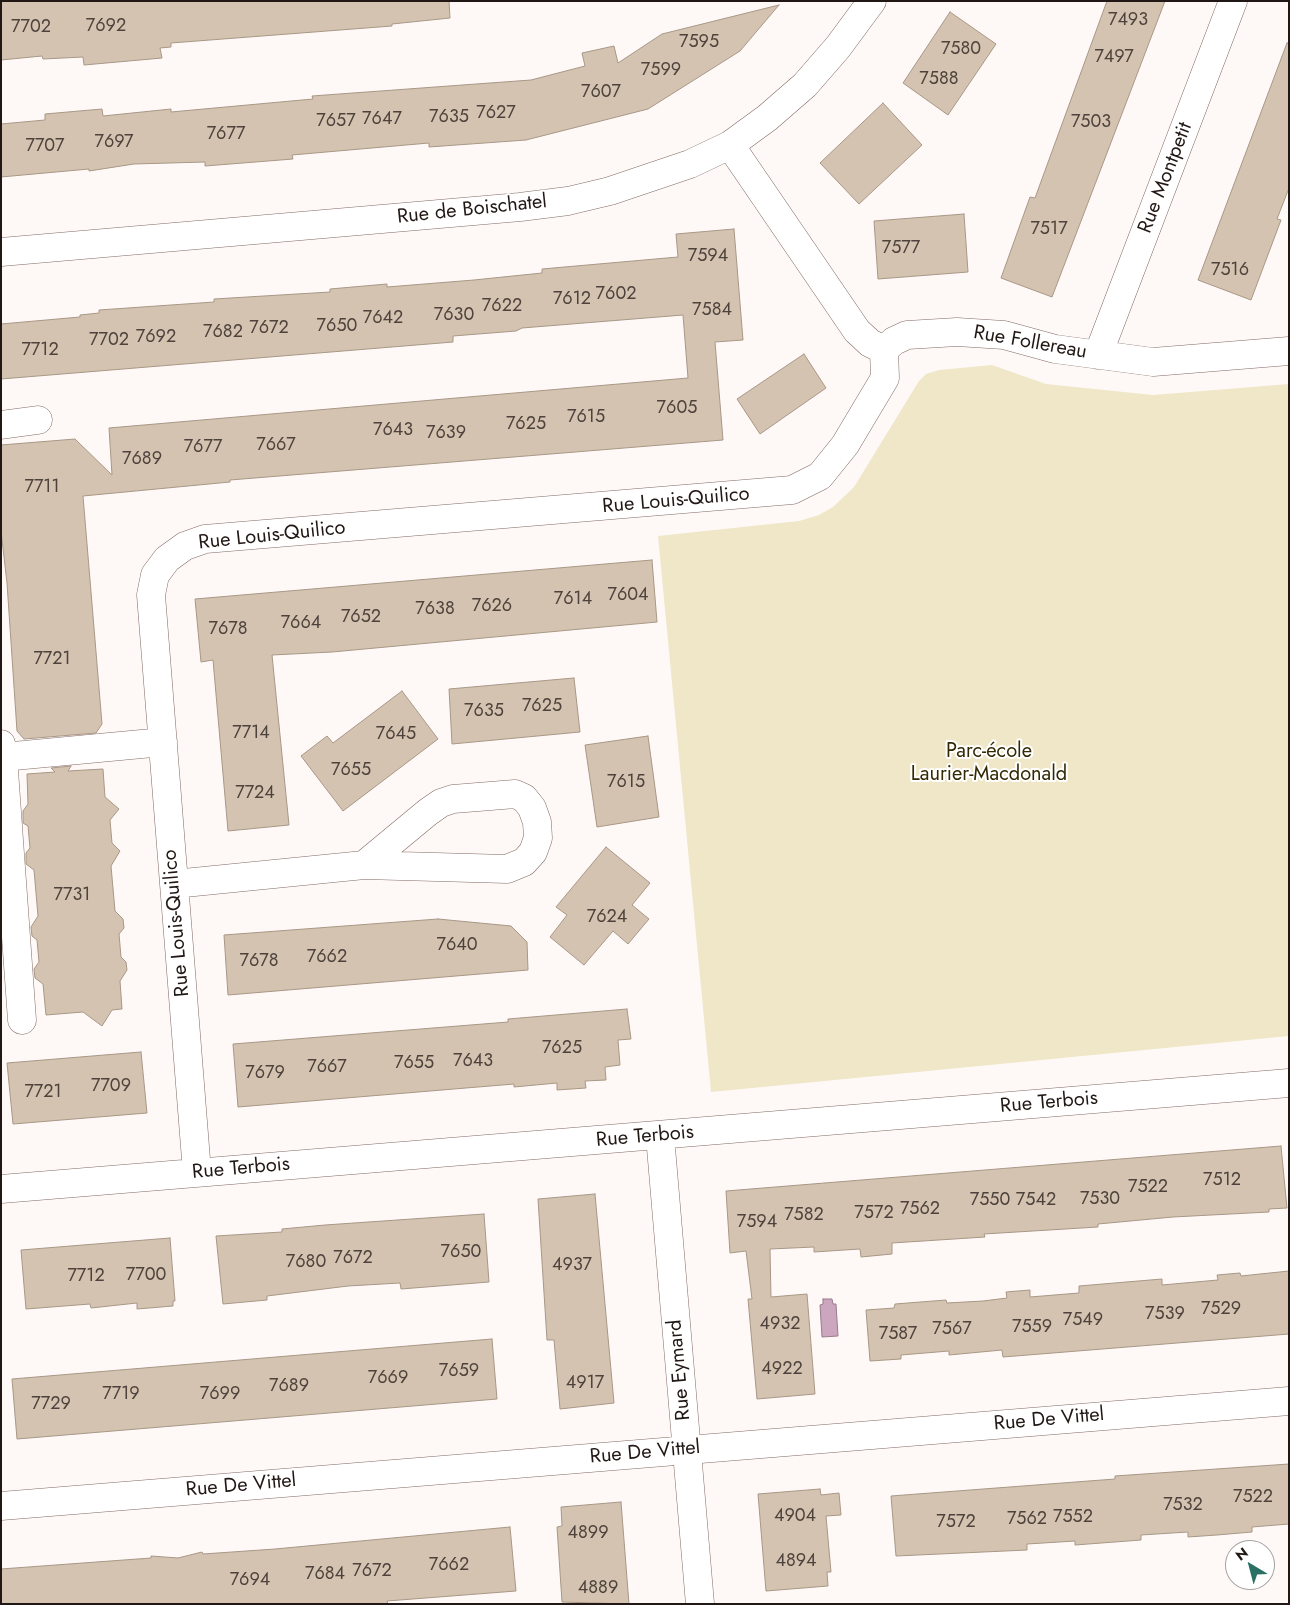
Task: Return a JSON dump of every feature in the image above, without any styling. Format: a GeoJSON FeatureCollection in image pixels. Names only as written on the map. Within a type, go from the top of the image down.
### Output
{"type":"FeatureCollection","features":[{"type":"Feature","properties":{"kind":"street","name":"Rue de Boischatel"},"geometry":{"type":"LineString","coordinates":[[1,252],[520,207],[568,200],[610,191],[690,164],[730,145],[767,118],[805,84],[838,48],[872,1]]}},
{"type":"Feature","properties":{"kind":"street","name":"Rue Montpetit"},"geometry":{"type":"LineString","coordinates":[[1098,354],[1233,1]]}},
{"type":"Feature","properties":{"kind":"street"},"geometry":{"type":"LineString","coordinates":[[730,145],[857,331],[870,343],[884,350]]}},
{"type":"Feature","properties":{"kind":"street","name":"Rue Follereau"},"geometry":{"type":"LineString","coordinates":[[884,350],[907,335],[980,332],[1004,335],[1054,349],[1153,362],[1289,350]]}},
{"type":"Feature","properties":{"kind":"street","name":"Rue Louis-Quilico"},"geometry":{"type":"LineString","coordinates":[[197,1172],[151,595],[155,575],[167,559],[185,546],[205,539],[792,490],[820,476],[845,445],[885,378],[884,350]]}},
{"type":"Feature","properties":{"kind":"street"},"geometry":{"type":"LineString","coordinates":[[1,425],[38,420]]}},
{"type":"Feature","properties":{"kind":"street"},"geometry":{"type":"LineString","coordinates":[[22,1020],[2,750],[162,742]]}},
{"type":"Feature","properties":{"kind":"street"},"geometry":{"type":"LineString","coordinates":[[174,884],[364,865],[507,869],[524,862],[533,852],[538,838],[537,822],[532,808],[524,798],[515,794],[453,799],[441,803],[428,812],[364,865]]}},
{"type":"Feature","properties":{"kind":"street","name":"Rue Terbois"},"geometry":{"type":"LineString","coordinates":[[1,1189],[1289,1083]]}},
{"type":"Feature","properties":{"kind":"street","name":"Rue Eymard"},"geometry":{"type":"LineString","coordinates":[[660,1136],[700,1604]]}},
{"type":"Feature","properties":{"kind":"street","name":"Rue De Vittel"},"geometry":{"type":"LineString","coordinates":[[1,1506],[1289,1401]]}},
{"type":"Feature","properties":{"kind":"green space","name":"Parc-école Laurier-Macdonald"},"geometry":{"type":"Polygon","coordinates":[[[992,365],[1046,384],[1153,395],[1289,384],[1289,1036],[711,1092],[658,536],[799,521],[819,515],[833,507],[854,487],[919,381],[926,374],[939,370],[992,365]]]}},
{"type":"Feature","properties":{"kind":"shaded area"},"geometry":{"type":"Polygon","coordinates":[[[823,1299],[832,1299],[833,1304],[836,1304],[838,1336],[822,1337],[820,1305],[823,1304],[823,1299]]]}},
{"type":"Feature","properties":{"kind":"building"},"geometry":{"type":"Polygon","coordinates":[[[1,1],[449,1],[450,18],[392,24],[392,26],[171,43],[171,47],[160,48],[162,58],[84,65],[83,57],[43,59],[42,56],[1,60],[1,1]]]}},
{"type":"Feature","properties":{"kind":"building"},"geometry":{"type":"Polygon","coordinates":[[[1107,1],[1165,1],[1052,297],[1001,278],[1030,197],[1035,198],[1107,1]]]}},
{"type":"Feature","properties":{"kind":"building"},"geometry":{"type":"Polygon","coordinates":[[[779,5],[740,51],[648,109],[526,140],[429,147],[429,143],[292,155],[293,159],[205,166],[205,162],[134,164],[89,171],[89,169],[1,177],[1,124],[45,120],[45,114],[102,109],[103,116],[171,109],[171,112],[313,99],[312,96],[531,80],[585,66],[582,53],[614,46],[618,63],[662,34],[779,5]]]}},
{"type":"Feature","properties":{"kind":"building"},"geometry":{"type":"Polygon","coordinates":[[[950,12],[996,44],[948,115],[903,83],[950,12]]]}},
{"type":"Feature","properties":{"kind":"building"},"geometry":{"type":"Polygon","coordinates":[[[1287,43],[1289,43],[1289,188],[1277,219],[1281,220],[1251,300],[1198,280],[1287,43]]]}},
{"type":"Feature","properties":{"kind":"building"},"geometry":{"type":"Polygon","coordinates":[[[883,103],[922,145],[859,204],[820,163],[883,103]]]}},
{"type":"Feature","properties":{"kind":"building"},"geometry":{"type":"Polygon","coordinates":[[[964,214],[968,272],[878,279],[874,221],[964,214]]]}},
{"type":"Feature","properties":{"kind":"building"},"geometry":{"type":"Polygon","coordinates":[[[734,229],[743,340],[715,342],[723,440],[230,480],[230,482],[83,496],[102,724],[96,733],[24,739],[17,731],[7,583],[1,531],[1,445],[75,439],[112,475],[109,428],[688,378],[683,315],[522,328],[516,331],[453,336],[453,342],[1,379],[1,324],[80,317],[80,315],[99,313],[99,310],[214,302],[214,299],[330,292],[330,289],[387,284],[387,287],[474,280],[542,273],[542,269],[678,257],[676,234],[734,229]]]}},
{"type":"Feature","properties":{"kind":"building"},"geometry":{"type":"Polygon","coordinates":[[[804,354],[826,388],[760,434],[737,399],[804,354]]]}},
{"type":"Feature","properties":{"kind":"building"},"geometry":{"type":"Polygon","coordinates":[[[652,560],[657,622],[332,652],[272,655],[289,825],[228,831],[213,660],[201,662],[195,599],[652,560]]]}},
{"type":"Feature","properties":{"kind":"building"},"geometry":{"type":"Polygon","coordinates":[[[574,678],[580,732],[452,744],[449,689],[574,678]]]}},
{"type":"Feature","properties":{"kind":"building"},"geometry":{"type":"Polygon","coordinates":[[[402,691],[438,739],[343,811],[301,756],[327,736],[333,743],[402,691]]]}},
{"type":"Feature","properties":{"kind":"building"},"geometry":{"type":"Polygon","coordinates":[[[648,736],[659,817],[597,827],[585,745],[648,736]]]}},
{"type":"Feature","properties":{"kind":"building"},"geometry":{"type":"Polygon","coordinates":[[[71,766],[68,771],[103,769],[105,797],[119,809],[110,820],[112,843],[120,851],[111,866],[115,911],[123,919],[124,928],[119,934],[121,957],[126,962],[127,970],[120,981],[122,1009],[112,1010],[102,1026],[83,1012],[46,1015],[43,984],[35,978],[34,969],[39,962],[37,940],[32,936],[31,927],[38,916],[34,870],[26,864],[26,853],[30,848],[28,826],[23,823],[23,811],[28,804],[27,774],[55,772],[51,768],[71,766]]]}},
{"type":"Feature","properties":{"kind":"building"},"geometry":{"type":"Polygon","coordinates":[[[606,847],[650,883],[632,905],[649,919],[628,944],[613,931],[584,965],[550,937],[567,915],[556,907],[606,847]]]}},
{"type":"Feature","properties":{"kind":"building"},"geometry":{"type":"Polygon","coordinates":[[[438,919],[511,926],[527,942],[528,970],[228,995],[224,935],[438,919]]]}},
{"type":"Feature","properties":{"kind":"building"},"geometry":{"type":"Polygon","coordinates":[[[627,1009],[631,1039],[618,1040],[620,1065],[605,1067],[606,1080],[585,1081],[586,1088],[557,1090],[557,1083],[514,1087],[514,1084],[238,1107],[233,1044],[508,1022],[508,1019],[627,1009]]]}},
{"type":"Feature","properties":{"kind":"building"},"geometry":{"type":"Polygon","coordinates":[[[141,1052],[147,1113],[13,1124],[7,1063],[141,1052]]]}},
{"type":"Feature","properties":{"kind":"building"},"geometry":{"type":"Polygon","coordinates":[[[1281,1146],[1287,1208],[1269,1209],[1269,1212],[1173,1217],[1098,1224],[1098,1227],[984,1234],[985,1237],[892,1243],[892,1254],[861,1257],[860,1249],[814,1252],[814,1247],[770,1249],[771,1297],[807,1294],[815,1394],[757,1399],[748,1299],[752,1299],[746,1251],[730,1253],[726,1191],[1281,1146]]]}},
{"type":"Feature","properties":{"kind":"building"},"geometry":{"type":"Polygon","coordinates":[[[595,1194],[614,1403],[560,1409],[554,1340],[547,1340],[538,1199],[595,1194]]]}},
{"type":"Feature","properties":{"kind":"building"},"geometry":{"type":"Polygon","coordinates":[[[484,1214],[489,1282],[401,1289],[400,1283],[348,1286],[267,1296],[267,1300],[223,1304],[216,1236],[282,1232],[282,1229],[325,1225],[484,1214]]]}},
{"type":"Feature","properties":{"kind":"building"},"geometry":{"type":"Polygon","coordinates":[[[170,1238],[175,1301],[173,1301],[173,1306],[137,1309],[137,1303],[91,1308],[90,1304],[26,1309],[21,1250],[170,1238]]]}},
{"type":"Feature","properties":{"kind":"building"},"geometry":{"type":"Polygon","coordinates":[[[1289,1271],[1289,1334],[1003,1357],[1002,1350],[949,1355],[949,1351],[901,1355],[901,1359],[870,1361],[866,1310],[894,1308],[895,1304],[946,1300],[947,1303],[1007,1298],[1006,1292],[1030,1290],[1030,1297],[1079,1293],[1079,1286],[1162,1279],[1162,1285],[1218,1280],[1217,1275],[1240,1273],[1241,1276],[1289,1271]]]}},
{"type":"Feature","properties":{"kind":"building"},"geometry":{"type":"Polygon","coordinates":[[[492,1339],[497,1399],[17,1439],[12,1379],[492,1339]]]}},
{"type":"Feature","properties":{"kind":"building"},"geometry":{"type":"Polygon","coordinates":[[[1289,1464],[1289,1524],[1252,1527],[1252,1532],[1217,1535],[1188,1537],[1188,1532],[1141,1535],[1141,1540],[1075,1545],[1075,1541],[1027,1544],[1027,1550],[896,1556],[891,1496],[1115,1479],[1115,1476],[1289,1464]]]}},
{"type":"Feature","properties":{"kind":"building"},"geometry":{"type":"Polygon","coordinates":[[[820,1489],[821,1495],[839,1493],[841,1515],[826,1516],[831,1572],[827,1572],[828,1586],[766,1591],[758,1494],[820,1489]]]}},
{"type":"Feature","properties":{"kind":"building"},"geometry":{"type":"Polygon","coordinates":[[[621,1502],[629,1604],[562,1602],[557,1527],[562,1526],[561,1507],[621,1502]]]}},
{"type":"Feature","properties":{"kind":"building"},"geometry":{"type":"Polygon","coordinates":[[[510,1527],[516,1591],[387,1601],[388,1604],[1,1604],[1,1569],[151,1558],[151,1556],[178,1558],[202,1552],[203,1554],[275,1549],[510,1527]]]}}]}
